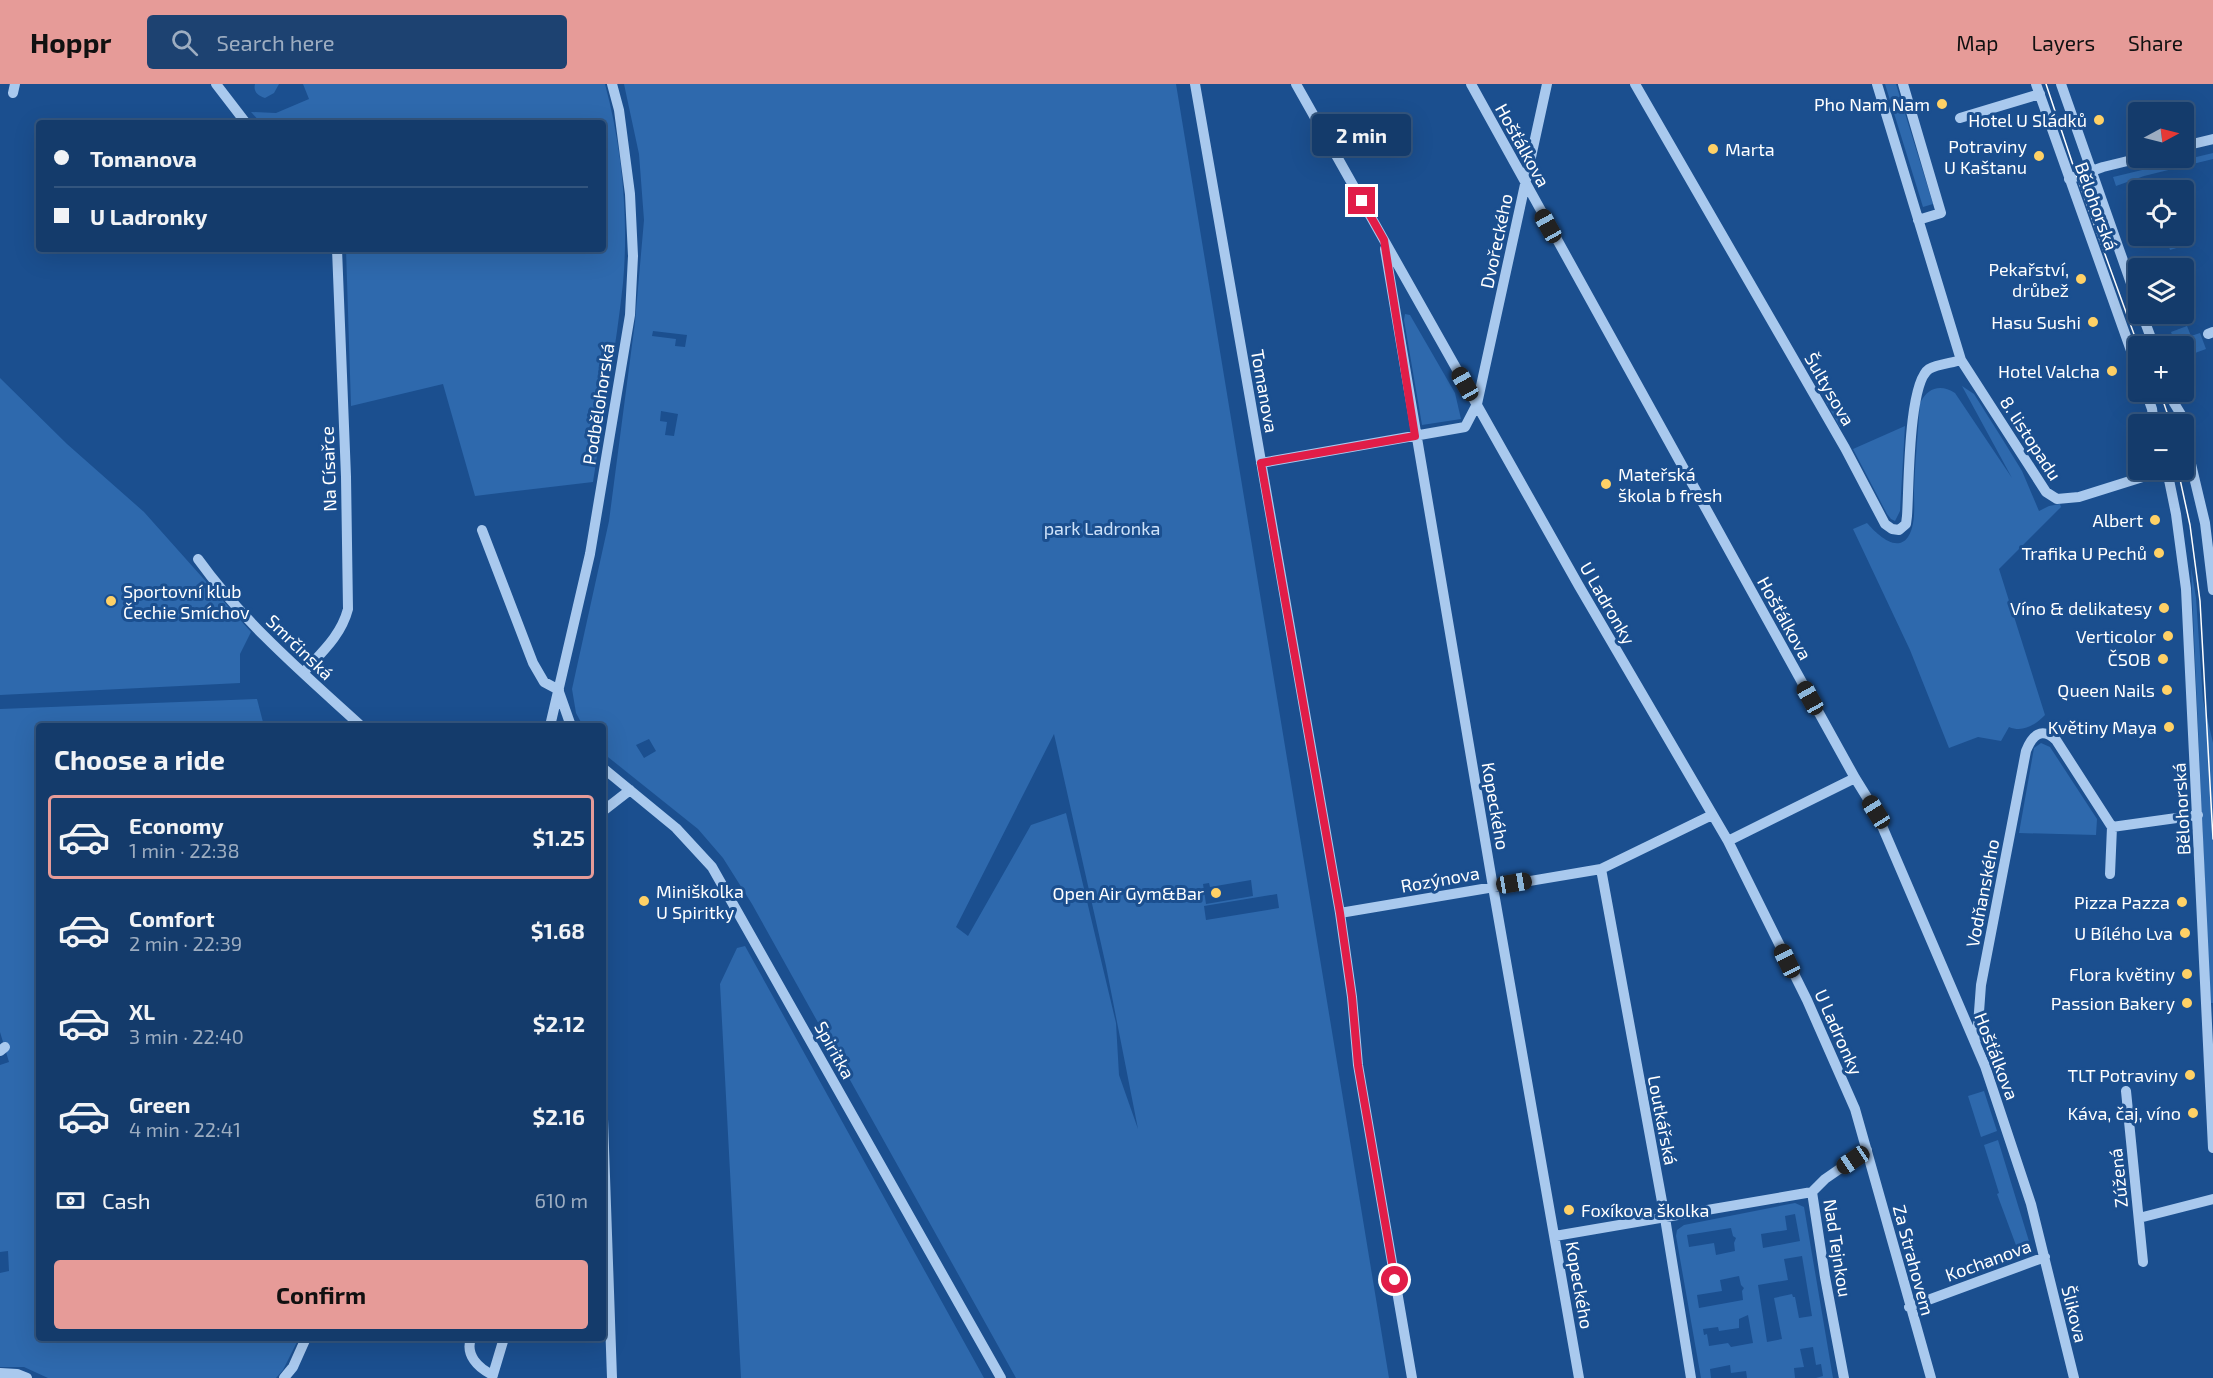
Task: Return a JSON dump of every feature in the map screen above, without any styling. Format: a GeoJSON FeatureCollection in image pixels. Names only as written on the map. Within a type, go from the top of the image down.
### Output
{"type":"FeatureCollection","features":[{"type":"Feature","properties":{"kind":"street"},"geometry":{"type":"LineString","coordinates":[[216,84],[244,120]]}},
{"type":"Feature","properties":{"kind":"street","name":"Podbělohorská"},"geometry":{"type":"LineString","coordinates":[[551,723],[590,554],[630,315],[633,256],[630,194],[621,121],[612,84]]}},
{"type":"Feature","properties":{"kind":"street","name":"Tomanova"},"geometry":{"type":"LineString","coordinates":[[1195,84],[1340,913],[1352,997],[1358,1065],[1412,1378]]}},
{"type":"Feature","properties":{"kind":"street","name":"U Ladronky"},"geometry":{"type":"LineString","coordinates":[[1296,84],[1584,596],[1728,841],[1807,1000],[1855,1108],[1867,1150]]}},
{"type":"Feature","properties":{"kind":"street","name":"Hošťálkova"},"geometry":{"type":"LineString","coordinates":[[1471,84],[1855,778],[1876,812],[1977,1043],[2019,1166],[2045,1257]]}},
{"type":"Feature","properties":{"kind":"street","name":"Dvořeckého"},"geometry":{"type":"LineString","coordinates":[[1477,404],[1547,84]]}},
{"type":"Feature","properties":{"kind":"street","name":"Šultysova"},"geometry":{"type":"LineString","coordinates":[[1635,84],[1833,428],[1885,524],[1892,529],[1899,530],[1906,524],[1915,396],[1920,381],[1929,369],[1961,360]]}},
{"type":"Feature","properties":{"kind":"street","name":"8. listopadu"},"geometry":{"type":"LineString","coordinates":[[1877,84],[1961,360],[2051,496],[2067,499],[2079,497],[2134,480]]}},
{"type":"Feature","properties":{"kind":"street"},"geometry":{"type":"LineString","coordinates":[[1903,84],[1941,213],[1918,220]]}},
{"type":"Feature","properties":{"kind":"street","name":"Bělohorská"},"geometry":{"type":"LineString","coordinates":[[2061,84],[2128,275]]}},
{"type":"Feature","properties":{"kind":"street"},"geometry":{"type":"LineString","coordinates":[[1960,118],[2038,89]]}},
{"type":"Feature","properties":{"kind":"street","name":"Bělohorská"},"geometry":{"type":"LineString","coordinates":[[2038,89],[2128,343]]}},
{"type":"Feature","properties":{"kind":"street"},"geometry":{"type":"LineString","coordinates":[[2194,144],[2213,139]]}},
{"type":"Feature","properties":{"kind":"street"},"geometry":{"type":"LineString","coordinates":[[2069,179],[2128,161]]}},
{"type":"Feature","properties":{"kind":"street","name":"Kopeckého"},"geometry":{"type":"LineString","coordinates":[[1384,240],[1415,436],[1579,1378]]}},
{"type":"Feature","properties":{"kind":"street","name":"Na Císařce"},"geometry":{"type":"LineString","coordinates":[[303,673],[338,634],[348,609],[346,477],[337,252]]}},
{"type":"Feature","properties":{"kind":"street"},"geometry":{"type":"LineString","coordinates":[[2174,402],[2185,421],[2189,437],[2190,460],[2205,523],[2213,590]]}},
{"type":"Feature","properties":{"kind":"street"},"geometry":{"type":"LineString","coordinates":[[1261,463],[1465,427],[1477,404]]}},
{"type":"Feature","properties":{"kind":"street","name":"Bělohorská"},"geometry":{"type":"LineString","coordinates":[[2168,480],[2176,514],[2186,589],[2213,1148]]}},
{"type":"Feature","properties":{"kind":"street"},"geometry":{"type":"LineString","coordinates":[[482,530],[534,663],[544,682],[559,690],[570,723]]}},
{"type":"Feature","properties":{"kind":"street","name":"Smrčinská"},"geometry":{"type":"LineString","coordinates":[[198,559],[220,590],[303,673],[358,723]]}},
{"type":"Feature","properties":{"kind":"street","name":"Vodňanského"},"geometry":{"type":"LineString","coordinates":[[1977,1043],[1981,985],[2026,751],[2032,737],[2038,734],[2051,735],[2112,827]]}},
{"type":"Feature","properties":{"kind":"street","name":"Spiritka"},"geometry":{"type":"LineString","coordinates":[[606,770],[676,828],[712,867],[1001,1378]]}},
{"type":"Feature","properties":{"kind":"street"},"geometry":{"type":"LineString","coordinates":[[1728,841],[1855,778]]}},
{"type":"Feature","properties":{"kind":"street"},"geometry":{"type":"LineString","coordinates":[[606,809],[630,790]]}},
{"type":"Feature","properties":{"kind":"street"},"geometry":{"type":"LineString","coordinates":[[2110,874],[2112,827],[2198,814]]}},
{"type":"Feature","properties":{"kind":"street","name":"Rozýnova"},"geometry":{"type":"LineString","coordinates":[[1340,913],[1601,869],[1712,815]]}},
{"type":"Feature","properties":{"kind":"street","name":"Loutkářská"},"geometry":{"type":"LineString","coordinates":[[1601,869],[1665,1218],[1691,1378]]}},
{"type":"Feature","properties":{"kind":"street","name":"Zúžená"},"geometry":{"type":"LineString","coordinates":[[2126,1091],[2143,1262]]}},
{"type":"Feature","properties":{"kind":"street","name":"Nad Tejnkou"},"geometry":{"type":"LineString","coordinates":[[1844,1378],[1812,1192],[1825,1179],[1867,1150]]}},
{"type":"Feature","properties":{"kind":"street","name":"Za Strahovem"},"geometry":{"type":"LineString","coordinates":[[1867,1150],[1909,1307],[1931,1378]]}},
{"type":"Feature","properties":{"kind":"street"},"geometry":{"type":"LineString","coordinates":[[1555,1236],[1812,1192]]}},
{"type":"Feature","properties":{"kind":"street"},"geometry":{"type":"LineString","coordinates":[[2139,1218],[2213,1199]]}},
{"type":"Feature","properties":{"kind":"street"},"geometry":{"type":"LineString","coordinates":[[606,1205],[612,1378]]}},
{"type":"Feature","properties":{"kind":"street","name":"Kochanova"},"geometry":{"type":"LineString","coordinates":[[1909,1307],[2045,1257]]}},
{"type":"Feature","properties":{"kind":"street","name":"Šlikova"},"geometry":{"type":"LineString","coordinates":[[2045,1257],[2074,1378]]}},
{"type":"Feature","properties":{"kind":"street"},"geometry":{"type":"LineString","coordinates":[[285,1378],[293,1367],[305,1341]]}},
{"type":"Feature","properties":{"kind":"street"},"geometry":{"type":"LineString","coordinates":[[470,1341],[471,1356],[483,1371],[492,1377],[503,1341]]}},
{"type":"Feature","properties":{"kind":"street"},"geometry":{"type":"LineString","coordinates":[[0,1373],[17,1374],[27,1378]]}},
{"type":"Feature","properties":{"kind":"green space"},"geometry":{"type":"Polygon","coordinates":[[[255,84],[279,84],[274,93],[265,98],[257,93],[255,84]]]}},
{"type":"Feature","properties":{"kind":"green space"},"geometry":{"type":"Polygon","coordinates":[[[303,84],[605,84],[616,133],[623,183],[625,258],[617,333],[593,482],[475,496],[443,384],[351,406],[346,252],[606,252],[606,120],[258,120],[251,112],[276,113],[309,99],[303,84]]]}},
{"type":"Feature","properties":{"kind":"green space","name":"park Ladronka"},"geometry":{"type":"Polygon","coordinates":[[[624,84],[1176,84],[1389,1378],[1016,1378],[752,904],[723,858],[698,829],[606,755],[606,723],[581,723],[576,713],[572,689],[609,521],[635,322],[644,220],[639,154],[624,84]],[[653,331],[652,336],[676,339],[675,346],[685,347],[687,335],[653,331]],[[661,411],[660,421],[667,422],[665,435],[674,436],[678,414],[661,411]],[[1054,734],[956,927],[968,936],[1031,825],[1066,813],[1116,1023],[1119,1075],[1138,1129],[1106,966],[1054,734]],[[649,739],[636,745],[644,758],[656,751],[649,739]],[[1251,880],[1210,887],[1209,883],[1203,884],[1206,904],[1253,896],[1251,880]],[[1277,894],[1204,906],[1206,920],[1279,908],[1277,894]]]}},
{"type":"Feature","properties":{"kind":"green space"},"geometry":{"type":"Polygon","coordinates":[[[1885,84],[1896,84],[1933,204],[1923,207],[1885,84]]]}},
{"type":"Feature","properties":{"kind":"green space"},"geometry":{"type":"Polygon","coordinates":[[[2213,153],[2213,159],[2194,164],[2194,158],[2213,153]]]}},
{"type":"Feature","properties":{"kind":"green space"},"geometry":{"type":"Polygon","coordinates":[[[2150,168],[2176,168],[2128,180],[2116,186],[2113,177],[2150,168]]]}},
{"type":"Feature","properties":{"kind":"green space"},"geometry":{"type":"Polygon","coordinates":[[[2169,246],[2183,246],[2170,250],[2169,246]]]}},
{"type":"Feature","properties":{"kind":"green space"},"geometry":{"type":"Polygon","coordinates":[[[1405,314],[1410,315],[1455,393],[1461,419],[1422,425],[1404,320],[1405,314]]]}},
{"type":"Feature","properties":{"kind":"green space"},"geometry":{"type":"Polygon","coordinates":[[[2187,326],[2191,336],[2172,336],[2171,332],[2187,326]]]}},
{"type":"Feature","properties":{"kind":"green space"},"geometry":{"type":"Polygon","coordinates":[[[2200,333],[2206,349],[2194,353],[2194,336],[2191,336],[2200,333]]]}},
{"type":"Feature","properties":{"kind":"green space"},"geometry":{"type":"Polygon","coordinates":[[[1809,364],[1843,425],[1840,427],[1806,366],[1809,364]]]}},
{"type":"Feature","properties":{"kind":"green space","name":"Sportovní klub Čechie Smíchov"},"geometry":{"type":"Polygon","coordinates":[[[0,378],[67,444],[144,512],[251,632],[240,654],[240,683],[0,695],[0,378]]]}},
{"type":"Feature","properties":{"kind":"green space"},"geometry":{"type":"Polygon","coordinates":[[[1962,386],[1974,394],[2003,440],[2022,471],[2039,511],[2060,504],[2061,507],[1999,569],[2045,715],[2028,727],[2014,729],[2009,727],[2001,741],[1978,737],[1949,748],[1910,650],[1853,529],[1867,523],[1886,540],[1898,543],[1903,542],[1911,532],[1914,515],[1914,480],[1920,403],[1931,390],[1940,388],[1955,393],[2012,478],[1962,386]]]}},
{"type":"Feature","properties":{"kind":"green space"},"geometry":{"type":"Polygon","coordinates":[[[1905,426],[1900,511],[1895,521],[1887,514],[1853,449],[1905,426]]]}},
{"type":"Feature","properties":{"kind":"green space"},"geometry":{"type":"Polygon","coordinates":[[[2191,567],[2196,598],[2203,700],[2213,743],[2213,1003],[2210,1003],[2191,567]]]}},
{"type":"Feature","properties":{"kind":"green space"},"geometry":{"type":"Polygon","coordinates":[[[257,699],[263,723],[36,723],[36,1341],[298,1341],[283,1370],[276,1378],[48,1378],[24,1367],[0,1367],[0,1273],[9,1271],[8,1251],[0,1252],[0,1065],[9,1062],[0,1032],[0,709],[257,699]]]}},
{"type":"Feature","properties":{"kind":"green space"},"geometry":{"type":"Polygon","coordinates":[[[2041,743],[2050,747],[2097,819],[2096,835],[2019,833],[2034,748],[2041,743]]]}},
{"type":"Feature","properties":{"kind":"green space"},"geometry":{"type":"Polygon","coordinates":[[[745,946],[984,1378],[741,1378],[720,984],[737,948],[745,946]]]}},
{"type":"Feature","properties":{"kind":"green space"},"geometry":{"type":"Polygon","coordinates":[[[1984,1091],[1997,1131],[1981,1137],[1968,1096],[1984,1091]]]}},
{"type":"Feature","properties":{"kind":"green space"},"geometry":{"type":"Polygon","coordinates":[[[1998,1140],[2032,1251],[2020,1256],[1997,1194],[1999,1193],[1984,1145],[1998,1140]]]}},
{"type":"Feature","properties":{"kind":"green space"},"geometry":{"type":"Polygon","coordinates":[[[1795,1203],[1804,1207],[1833,1378],[1816,1378],[1823,1376],[1821,1364],[1816,1365],[1813,1347],[1800,1349],[1804,1367],[1794,1368],[1795,1378],[1747,1378],[1746,1371],[1731,1373],[1730,1365],[1710,1369],[1711,1378],[1701,1378],[1676,1236],[1677,1230],[1684,1225],[1795,1203]],[[1795,1214],[1785,1216],[1787,1230],[1761,1234],[1763,1248],[1800,1241],[1795,1214]],[[1731,1228],[1687,1235],[1689,1247],[1714,1243],[1716,1255],[1735,1251],[1736,1238],[1731,1228]],[[1802,1256],[1784,1259],[1788,1280],[1758,1285],[1767,1342],[1782,1339],[1774,1298],[1792,1294],[1795,1297],[1799,1318],[1812,1316],[1802,1256]],[[1739,1276],[1720,1280],[1722,1291],[1697,1295],[1699,1308],[1743,1300],[1744,1288],[1739,1276]],[[1748,1315],[1739,1319],[1739,1328],[1719,1331],[1718,1327],[1703,1329],[1704,1335],[1707,1334],[1709,1346],[1728,1343],[1731,1347],[1753,1343],[1748,1315]]]}},
{"type":"Feature","properties":{"kind":"tram line"},"geometry":{"type":"LineString","coordinates":[[2046,84],[2135,336]]}},
{"type":"Feature","properties":{"kind":"tram line"},"geometry":{"type":"LineString","coordinates":[[2163,402],[2168,414]]}},
{"type":"Feature","properties":{"kind":"tram line"},"geometry":{"type":"LineString","coordinates":[[2180,480],[2190,525],[2200,601],[2213,839]]}},
{"type":"Feature","properties":{"kind":"place","name":"Pho Nam Nam"},"geometry":{"type":"Point","coordinates":[1942,104]}},
{"type":"Feature","properties":{"kind":"place","name":"Hotel U Sládků"},"geometry":{"type":"Point","coordinates":[2099,120]}},
{"type":"Feature","properties":{"kind":"place","name":"Marta"},"geometry":{"type":"Point","coordinates":[1713,149]}},
{"type":"Feature","properties":{"kind":"place","name":"Potraviny U Kaštanu"},"geometry":{"type":"Point","coordinates":[2039,156]}},
{"type":"Feature","properties":{"kind":"place","name":"Pekařství, drůbež"},"geometry":{"type":"Point","coordinates":[2081,279]}},
{"type":"Feature","properties":{"kind":"place","name":"Hasu Sushi"},"geometry":{"type":"Point","coordinates":[2093,322]}},
{"type":"Feature","properties":{"kind":"place","name":"Hotel Valcha"},"geometry":{"type":"Point","coordinates":[2112,371]}},
{"type":"Feature","properties":{"kind":"place","name":"Mateřská škola b fresh"},"geometry":{"type":"Point","coordinates":[1606,484]}},
{"type":"Feature","properties":{"kind":"place","name":"Albert"},"geometry":{"type":"Point","coordinates":[2155,520]}},
{"type":"Feature","properties":{"kind":"place","name":"Trafika U Pechů"},"geometry":{"type":"Point","coordinates":[2159,553]}},
{"type":"Feature","properties":{"kind":"place","name":"Sportovní klub Čechie Smíchov"},"geometry":{"type":"Point","coordinates":[111,601]}},
{"type":"Feature","properties":{"kind":"place","name":"Víno & delikatesy"},"geometry":{"type":"Point","coordinates":[2164,608]}},
{"type":"Feature","properties":{"kind":"place","name":"Verticolor"},"geometry":{"type":"Point","coordinates":[2168,636]}},
{"type":"Feature","properties":{"kind":"place","name":"ČSOB"},"geometry":{"type":"Point","coordinates":[2163,659]}},
{"type":"Feature","properties":{"kind":"place","name":"Queen Nails"},"geometry":{"type":"Point","coordinates":[2167,690]}},
{"type":"Feature","properties":{"kind":"place","name":"Květiny Maya"},"geometry":{"type":"Point","coordinates":[2169,727]}},
{"type":"Feature","properties":{"kind":"place","name":"Open Air Gym&Bar"},"geometry":{"type":"Point","coordinates":[1216,893]}},
{"type":"Feature","properties":{"kind":"place","name":"Miniškolka U Spiritky"},"geometry":{"type":"Point","coordinates":[644,901]}},
{"type":"Feature","properties":{"kind":"place","name":"Pizza Pazza"},"geometry":{"type":"Point","coordinates":[2182,902]}},
{"type":"Feature","properties":{"kind":"place","name":"U Bílého Lva"},"geometry":{"type":"Point","coordinates":[2185,933]}},
{"type":"Feature","properties":{"kind":"place","name":"Flora květiny"},"geometry":{"type":"Point","coordinates":[2187,974]}},
{"type":"Feature","properties":{"kind":"place","name":"Passion Bakery"},"geometry":{"type":"Point","coordinates":[2187,1003]}},
{"type":"Feature","properties":{"kind":"place","name":"TLT Potraviny"},"geometry":{"type":"Point","coordinates":[2190,1075]}},
{"type":"Feature","properties":{"kind":"place","name":"Káva, čaj, víno"},"geometry":{"type":"Point","coordinates":[2193,1113]}},
{"type":"Feature","properties":{"kind":"place","name":"Foxíkova školka"},"geometry":{"type":"Point","coordinates":[1569,1210]}},
{"type":"Feature","properties":{"kind":"route"},"geometry":{"type":"LineString","coordinates":[[1362,201],[1384,240],[1415,436],[1261,463],[1340,913],[1352,997],[1358,1065],[1395,1280]]}}]}
